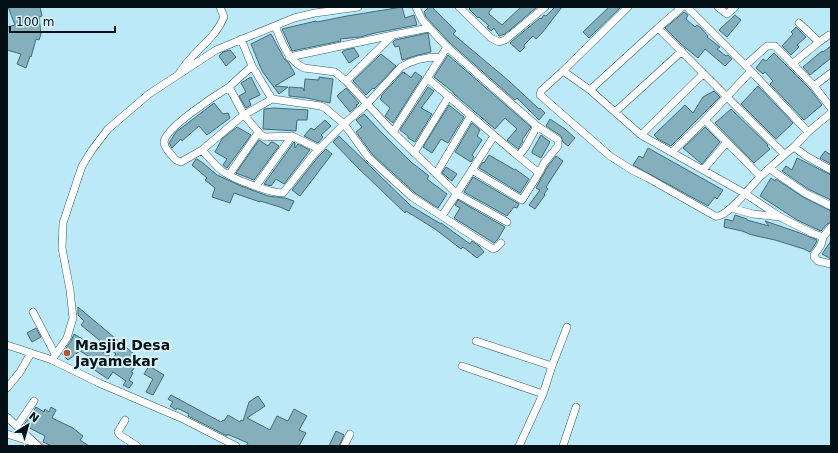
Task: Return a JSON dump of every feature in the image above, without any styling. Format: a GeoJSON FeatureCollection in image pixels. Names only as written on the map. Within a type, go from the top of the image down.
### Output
{"type":"FeatureCollection","features":[{"type":"Feature","properties":{"kind":"street"},"geometry":{"type":"LineString","coordinates":[[178,75],[184,64],[220,27],[224,18],[220,7]]}},
{"type":"Feature","properties":{"kind":"street"},"geometry":{"type":"LineString","coordinates":[[54,357],[67,338],[73,318],[62,248],[63,223],[82,166],[108,129],[149,94],[216,50],[294,18],[315,13],[358,7]]}},
{"type":"Feature","properties":{"kind":"street"},"geometry":{"type":"LineString","coordinates":[[416,7],[422,20],[447,47],[537,126],[558,140],[559,143],[544,163],[522,200],[472,170]]}},
{"type":"Feature","properties":{"kind":"street"},"geometry":{"type":"LineString","coordinates":[[458,7],[491,38],[499,42],[505,40],[545,7]]}},
{"type":"Feature","properties":{"kind":"street"},"geometry":{"type":"LineString","coordinates":[[628,7],[541,91],[540,95],[610,156],[632,170],[715,216],[720,216],[731,208],[760,176],[770,169],[784,154],[794,147],[808,132],[831,113]]}},
{"type":"Feature","properties":{"kind":"street"},"geometry":{"type":"LineString","coordinates":[[590,90],[682,7]]}},
{"type":"Feature","properties":{"kind":"street"},"geometry":{"type":"LineString","coordinates":[[687,7],[749,68],[808,132]]}},
{"type":"Feature","properties":{"kind":"street"},"geometry":{"type":"LineString","coordinates":[[718,7],[727,14],[735,7]]}},
{"type":"Feature","properties":{"kind":"street"},"geometry":{"type":"LineString","coordinates":[[799,24],[819,42]]}},
{"type":"Feature","properties":{"kind":"street"},"geometry":{"type":"LineString","coordinates":[[275,26],[289,56],[304,68],[332,71],[346,81],[393,132],[457,194],[507,222]]}},
{"type":"Feature","properties":{"kind":"street"},"geometry":{"type":"LineString","coordinates":[[289,56],[429,28]]}},
{"type":"Feature","properties":{"kind":"street"},"geometry":{"type":"LineString","coordinates":[[658,28],[784,154]]}},
{"type":"Feature","properties":{"kind":"street"},"geometry":{"type":"LineString","coordinates":[[346,81],[393,35]]}},
{"type":"Feature","properties":{"kind":"street"},"geometry":{"type":"LineString","coordinates":[[792,64],[829,35]]}},
{"type":"Feature","properties":{"kind":"street"},"geometry":{"type":"LineString","coordinates":[[242,39],[252,66],[272,98]]}},
{"type":"Feature","properties":{"kind":"street"},"geometry":{"type":"LineString","coordinates":[[672,152],[727,97],[767,46],[775,46],[814,86],[831,108]]}},
{"type":"Feature","properties":{"kind":"street"},"geometry":{"type":"LineString","coordinates":[[393,132],[447,47]]}},
{"type":"Feature","properties":{"kind":"street"},"geometry":{"type":"LineString","coordinates":[[615,112],[682,52]]}},
{"type":"Feature","properties":{"kind":"street"},"geometry":{"type":"LineString","coordinates":[[202,150],[221,170],[229,175],[256,186],[283,193],[314,154],[366,104],[401,67],[431,57],[440,57]]}},
{"type":"Feature","properties":{"kind":"street"},"geometry":{"type":"LineString","coordinates":[[252,66],[228,87],[180,121],[166,136],[164,141],[165,146],[178,162],[181,162],[202,150],[244,115],[272,98],[323,107],[344,124],[368,156],[412,197],[493,249],[501,243]]}},
{"type":"Feature","properties":{"kind":"street"},"geometry":{"type":"LineString","coordinates":[[563,71],[590,90],[641,134],[744,193],[782,218],[823,237]]}},
{"type":"Feature","properties":{"kind":"street"},"geometry":{"type":"LineString","coordinates":[[814,86],[831,73]]}},
{"type":"Feature","properties":{"kind":"street"},"geometry":{"type":"LineString","coordinates":[[641,134],[703,74]]}},
{"type":"Feature","properties":{"kind":"street"},"geometry":{"type":"LineString","coordinates":[[427,78],[539,173]]}},
{"type":"Feature","properties":{"kind":"street"},"geometry":{"type":"LineString","coordinates":[[228,87],[244,115],[258,133],[266,137],[292,136],[319,149]]}},
{"type":"Feature","properties":{"kind":"street"},"geometry":{"type":"LineString","coordinates":[[414,153],[449,96]]}},
{"type":"Feature","properties":{"kind":"street"},"geometry":{"type":"LineString","coordinates":[[436,174],[471,115]]}},
{"type":"Feature","properties":{"kind":"street"},"geometry":{"type":"LineString","coordinates":[[705,120],[760,176]]}},
{"type":"Feature","properties":{"kind":"street"},"geometry":{"type":"LineString","coordinates":[[518,156],[525,148],[537,126]]}},
{"type":"Feature","properties":{"kind":"street"},"geometry":{"type":"LineString","coordinates":[[229,175],[258,133]]}},
{"type":"Feature","properties":{"kind":"street"},"geometry":{"type":"LineString","coordinates":[[256,186],[292,136]]}},
{"type":"Feature","properties":{"kind":"street"},"geometry":{"type":"LineString","coordinates":[[442,216],[494,136]]}},
{"type":"Feature","properties":{"kind":"street"},"geometry":{"type":"LineString","coordinates":[[703,170],[726,142]]}},
{"type":"Feature","properties":{"kind":"street"},"geometry":{"type":"LineString","coordinates":[[794,147],[806,156],[831,170]]}},
{"type":"Feature","properties":{"kind":"street"},"geometry":{"type":"LineString","coordinates":[[770,169],[805,193],[831,206]]}},
{"type":"Feature","properties":{"kind":"street"},"geometry":{"type":"LineString","coordinates":[[731,208],[753,214],[782,218]]}},
{"type":"Feature","properties":{"kind":"street"},"geometry":{"type":"LineString","coordinates":[[831,226],[823,237],[821,245],[814,255],[814,259],[831,264]]}},
{"type":"Feature","properties":{"kind":"street"},"geometry":{"type":"LineString","coordinates":[[33,312],[54,357]]}},
{"type":"Feature","properties":{"kind":"street"},"geometry":{"type":"LineString","coordinates":[[519,446],[543,394],[566,327]]}},
{"type":"Feature","properties":{"kind":"street"},"geometry":{"type":"LineString","coordinates":[[476,341],[552,366]]}},
{"type":"Feature","properties":{"kind":"street"},"geometry":{"type":"LineString","coordinates":[[7,345],[30,353],[54,357],[99,383],[181,418],[236,446]]}},
{"type":"Feature","properties":{"kind":"street"},"geometry":{"type":"LineString","coordinates":[[7,388],[20,372],[30,353]]}},
{"type":"Feature","properties":{"kind":"street"},"geometry":{"type":"LineString","coordinates":[[462,366],[543,394]]}},
{"type":"Feature","properties":{"kind":"street"},"geometry":{"type":"LineString","coordinates":[[17,426],[34,402]]}},
{"type":"Feature","properties":{"kind":"street"},"geometry":{"type":"LineString","coordinates":[[564,446],[576,407]]}},
{"type":"Feature","properties":{"kind":"street"},"geometry":{"type":"LineString","coordinates":[[7,417],[36,444]]}},
{"type":"Feature","properties":{"kind":"street"},"geometry":{"type":"LineString","coordinates":[[125,420],[118,432],[120,435],[137,446]]}},
{"type":"Feature","properties":{"kind":"street"},"geometry":{"type":"LineString","coordinates":[[7,434],[36,444]]}},
{"type":"Feature","properties":{"kind":"street"},"geometry":{"type":"LineString","coordinates":[[344,446],[350,434]]}},
{"type":"Feature","properties":{"kind":"building"},"geometry":{"type":"Polygon","coordinates":[[[8,7],[40,7],[42,16],[39,17],[41,34],[39,40],[36,39],[26,68],[17,64],[21,54],[7,50],[7,27],[15,25],[8,7]]]}},
{"type":"Feature","properties":{"kind":"building"},"geometry":{"type":"Polygon","coordinates":[[[402,7],[405,18],[414,15],[417,25],[360,37],[340,39],[341,41],[292,51],[282,29],[316,21],[402,7]]]}},
{"type":"Feature","properties":{"kind":"building"},"geometry":{"type":"Polygon","coordinates":[[[429,7],[432,7],[456,31],[453,34],[545,113],[539,120],[517,98],[515,100],[450,43],[426,17],[424,12],[429,7]]]}},
{"type":"Feature","properties":{"kind":"building"},"geometry":{"type":"Polygon","coordinates":[[[471,7],[493,7],[489,14],[502,25],[521,7],[537,7],[505,34],[499,36],[494,28],[491,31],[487,27],[489,26],[469,9],[471,7]]]}},
{"type":"Feature","properties":{"kind":"building"},"geometry":{"type":"Polygon","coordinates":[[[555,7],[562,7],[542,33],[536,39],[533,36],[524,45],[525,47],[520,52],[510,43],[544,15],[546,16],[555,7]]]}},
{"type":"Feature","properties":{"kind":"building"},"geometry":{"type":"Polygon","coordinates":[[[609,7],[621,7],[589,38],[583,32],[609,7]]]}},
{"type":"Feature","properties":{"kind":"building"},"geometry":{"type":"Polygon","coordinates":[[[684,12],[688,15],[686,19],[695,27],[697,25],[701,28],[708,36],[707,37],[720,47],[717,49],[732,59],[725,66],[705,49],[698,58],[665,28],[684,12]]]}},
{"type":"Feature","properties":{"kind":"building"},"geometry":{"type":"Polygon","coordinates":[[[735,15],[741,20],[727,37],[719,30],[735,15]]]}},
{"type":"Feature","properties":{"kind":"building"},"geometry":{"type":"Polygon","coordinates":[[[796,27],[806,37],[797,45],[799,47],[791,55],[782,46],[793,34],[791,32],[796,27]]]}},
{"type":"Feature","properties":{"kind":"building"},"geometry":{"type":"Polygon","coordinates":[[[428,33],[431,52],[402,60],[399,46],[395,47],[393,42],[395,40],[428,33]]]}},
{"type":"Feature","properties":{"kind":"building"},"geometry":{"type":"Polygon","coordinates":[[[271,34],[285,60],[288,62],[295,74],[275,86],[288,87],[279,94],[262,71],[251,44],[271,34]]]}},
{"type":"Feature","properties":{"kind":"building"},"geometry":{"type":"Polygon","coordinates":[[[831,46],[831,58],[810,75],[803,67],[822,51],[823,52],[831,46]]]}},
{"type":"Feature","properties":{"kind":"building"},"geometry":{"type":"Polygon","coordinates":[[[354,48],[359,56],[349,63],[342,52],[354,48]]]}},
{"type":"Feature","properties":{"kind":"building"},"geometry":{"type":"Polygon","coordinates":[[[230,50],[236,57],[226,66],[219,56],[223,52],[230,50]]]}},
{"type":"Feature","properties":{"kind":"building"},"geometry":{"type":"Polygon","coordinates":[[[774,53],[810,89],[822,105],[804,120],[770,84],[773,81],[765,72],[763,74],[756,68],[763,59],[766,61],[774,53]]]}},
{"type":"Feature","properties":{"kind":"building"},"geometry":{"type":"Polygon","coordinates":[[[381,54],[396,66],[374,89],[373,88],[366,95],[353,81],[381,54]]]}},
{"type":"Feature","properties":{"kind":"building"},"geometry":{"type":"Polygon","coordinates":[[[448,55],[531,127],[518,149],[507,140],[517,129],[505,118],[495,129],[434,77],[448,55]]]}},
{"type":"Feature","properties":{"kind":"building"},"geometry":{"type":"Polygon","coordinates":[[[403,72],[411,78],[415,72],[422,77],[393,123],[385,116],[390,108],[380,99],[403,72]]]}},
{"type":"Feature","properties":{"kind":"building"},"geometry":{"type":"Polygon","coordinates":[[[251,77],[260,95],[249,100],[251,105],[246,108],[239,96],[246,92],[241,83],[251,77]]]}},
{"type":"Feature","properties":{"kind":"building"},"geometry":{"type":"Polygon","coordinates":[[[319,77],[333,79],[330,103],[289,96],[289,87],[303,88],[304,91],[305,79],[319,80],[319,77]]]}},
{"type":"Feature","properties":{"kind":"building"},"geometry":{"type":"Polygon","coordinates":[[[758,86],[793,123],[776,139],[741,104],[758,86]]]}},
{"type":"Feature","properties":{"kind":"building"},"geometry":{"type":"Polygon","coordinates":[[[428,87],[434,91],[421,108],[432,114],[415,142],[408,138],[408,136],[400,130],[428,87]]]}},
{"type":"Feature","properties":{"kind":"building"},"geometry":{"type":"Polygon","coordinates":[[[346,88],[359,103],[357,105],[356,104],[357,106],[350,112],[337,96],[346,88]]]}},
{"type":"Feature","properties":{"kind":"building"},"geometry":{"type":"Polygon","coordinates":[[[714,91],[720,97],[671,146],[654,135],[685,105],[693,113],[703,97],[714,91]]]}},
{"type":"Feature","properties":{"kind":"building"},"geometry":{"type":"Polygon","coordinates":[[[214,103],[223,114],[228,113],[230,118],[207,135],[199,126],[182,141],[181,139],[172,148],[169,143],[176,132],[214,103]]]}},
{"type":"Feature","properties":{"kind":"building"},"geometry":{"type":"Polygon","coordinates":[[[449,105],[464,117],[448,143],[441,139],[432,153],[423,147],[449,105]]]}},
{"type":"Feature","properties":{"kind":"building"},"geometry":{"type":"Polygon","coordinates":[[[274,108],[308,110],[307,120],[297,120],[296,131],[263,129],[264,109],[274,108]]]}},
{"type":"Feature","properties":{"kind":"building"},"geometry":{"type":"Polygon","coordinates":[[[731,109],[768,145],[767,146],[770,149],[754,163],[715,123],[731,109]]]}},
{"type":"Feature","properties":{"kind":"building"},"geometry":{"type":"Polygon","coordinates":[[[364,114],[411,162],[429,176],[427,179],[447,194],[438,208],[415,193],[372,154],[356,132],[362,127],[356,120],[364,114]]]}},
{"type":"Feature","properties":{"kind":"building"},"geometry":{"type":"Polygon","coordinates":[[[550,119],[575,138],[568,146],[563,142],[561,136],[546,126],[550,119]]]}},
{"type":"Feature","properties":{"kind":"building"},"geometry":{"type":"Polygon","coordinates":[[[325,120],[331,126],[321,135],[323,137],[318,143],[304,136],[311,128],[314,130],[325,120]]]}},
{"type":"Feature","properties":{"kind":"building"},"geometry":{"type":"Polygon","coordinates":[[[472,123],[480,130],[477,136],[482,140],[472,155],[474,157],[471,162],[455,152],[472,123]]]}},
{"type":"Feature","properties":{"kind":"building"},"geometry":{"type":"Polygon","coordinates":[[[237,127],[251,135],[227,168],[223,165],[227,159],[215,152],[222,139],[237,127]]]}},
{"type":"Feature","properties":{"kind":"building"},"geometry":{"type":"Polygon","coordinates":[[[705,127],[720,142],[702,164],[683,148],[705,127]]]}},
{"type":"Feature","properties":{"kind":"building"},"geometry":{"type":"Polygon","coordinates":[[[541,135],[550,142],[541,158],[532,153],[532,151],[541,135]]]}},
{"type":"Feature","properties":{"kind":"building"},"geometry":{"type":"Polygon","coordinates":[[[339,136],[411,206],[441,223],[470,244],[472,241],[484,252],[477,258],[463,247],[461,249],[435,229],[406,211],[405,213],[333,142],[339,136]]]}},
{"type":"Feature","properties":{"kind":"building"},"geometry":{"type":"Polygon","coordinates":[[[259,140],[268,146],[271,142],[273,142],[279,146],[254,180],[236,173],[259,140]]]}},
{"type":"Feature","properties":{"kind":"building"},"geometry":{"type":"Polygon","coordinates":[[[294,142],[295,148],[298,144],[310,150],[284,184],[276,179],[271,186],[264,184],[294,142]]]}},
{"type":"Feature","properties":{"kind":"building"},"geometry":{"type":"Polygon","coordinates":[[[648,148],[723,190],[717,199],[715,197],[708,206],[633,165],[639,156],[643,158],[648,148]]]}},
{"type":"Feature","properties":{"kind":"building"},"geometry":{"type":"Polygon","coordinates":[[[326,149],[332,154],[300,196],[292,190],[326,149]]]}},
{"type":"Feature","properties":{"kind":"building"},"geometry":{"type":"Polygon","coordinates":[[[825,151],[831,155],[831,164],[820,158],[825,151]]]}},
{"type":"Feature","properties":{"kind":"building"},"geometry":{"type":"Polygon","coordinates":[[[489,155],[515,169],[529,179],[520,193],[479,168],[489,155]]]}},
{"type":"Feature","properties":{"kind":"building"},"geometry":{"type":"Polygon","coordinates":[[[556,156],[563,161],[546,187],[548,189],[544,194],[545,195],[535,209],[529,205],[540,190],[536,188],[548,166],[556,156]]]}},
{"type":"Feature","properties":{"kind":"building"},"geometry":{"type":"Polygon","coordinates":[[[797,158],[831,175],[831,200],[808,189],[782,171],[786,166],[792,170],[797,158]]]}},
{"type":"Feature","properties":{"kind":"building"},"geometry":{"type":"Polygon","coordinates":[[[196,159],[217,175],[241,186],[268,196],[285,198],[294,201],[289,211],[234,193],[230,203],[212,197],[215,188],[205,180],[207,178],[192,165],[196,159]]]}},
{"type":"Feature","properties":{"kind":"building"},"geometry":{"type":"Polygon","coordinates":[[[446,167],[457,174],[452,181],[442,173],[446,167]]]}},
{"type":"Feature","properties":{"kind":"building"},"geometry":{"type":"Polygon","coordinates":[[[473,177],[519,204],[517,208],[514,207],[507,216],[464,192],[473,177]]]}},
{"type":"Feature","properties":{"kind":"building"},"geometry":{"type":"Polygon","coordinates":[[[771,178],[775,181],[776,179],[803,197],[831,211],[831,222],[821,231],[797,220],[760,196],[771,178]]]}},
{"type":"Feature","properties":{"kind":"building"},"geometry":{"type":"Polygon","coordinates":[[[458,200],[505,227],[494,243],[454,218],[460,208],[455,205],[458,200]]]}},
{"type":"Feature","properties":{"kind":"building"},"geometry":{"type":"Polygon","coordinates":[[[735,215],[769,226],[765,221],[817,240],[810,252],[775,240],[724,227],[725,219],[733,221],[735,215]]]}},
{"type":"Feature","properties":{"kind":"building"},"geometry":{"type":"Polygon","coordinates":[[[831,241],[831,259],[822,254],[831,241]]]}},
{"type":"Feature","properties":{"kind":"building"},"geometry":{"type":"Polygon","coordinates":[[[78,307],[140,359],[131,372],[133,373],[129,380],[133,383],[129,388],[123,385],[126,381],[113,372],[108,379],[93,369],[95,367],[87,362],[90,357],[80,351],[68,360],[62,354],[74,334],[113,358],[116,354],[81,325],[84,321],[78,315],[78,307]]]}},
{"type":"Feature","properties":{"kind":"building"},"geometry":{"type":"Polygon","coordinates":[[[36,328],[41,337],[32,342],[27,333],[36,328]]]}},
{"type":"Feature","properties":{"kind":"building"},"geometry":{"type":"Polygon","coordinates":[[[149,366],[164,375],[153,395],[146,392],[153,379],[144,374],[149,366]]]}},
{"type":"Feature","properties":{"kind":"building"},"geometry":{"type":"Polygon","coordinates":[[[171,395],[221,422],[223,420],[224,421],[228,415],[240,422],[241,420],[243,421],[249,402],[258,396],[265,406],[247,418],[270,430],[277,416],[288,421],[294,409],[307,416],[299,430],[306,433],[299,446],[246,446],[248,443],[227,434],[227,436],[188,416],[189,414],[177,408],[176,410],[170,406],[173,402],[168,399],[171,395]]]}},
{"type":"Feature","properties":{"kind":"building"},"geometry":{"type":"Polygon","coordinates":[[[36,407],[44,412],[45,409],[49,412],[51,407],[56,410],[52,418],[73,428],[83,436],[80,440],[89,446],[52,446],[43,442],[45,436],[24,425],[36,407]]]}},
{"type":"Feature","properties":{"kind":"building"},"geometry":{"type":"Polygon","coordinates":[[[336,431],[344,435],[339,446],[329,446],[336,431]]]}},
{"type":"Feature","properties":{"kind":"waterway"},"geometry":{"type":"LineString","coordinates":[[38,441],[45,446]]}},
{"type":"Feature","properties":{"kind":"place","name":"Masjid Desa Jayamekar"},"geometry":{"type":"Point","coordinates":[67,353]}}]}
